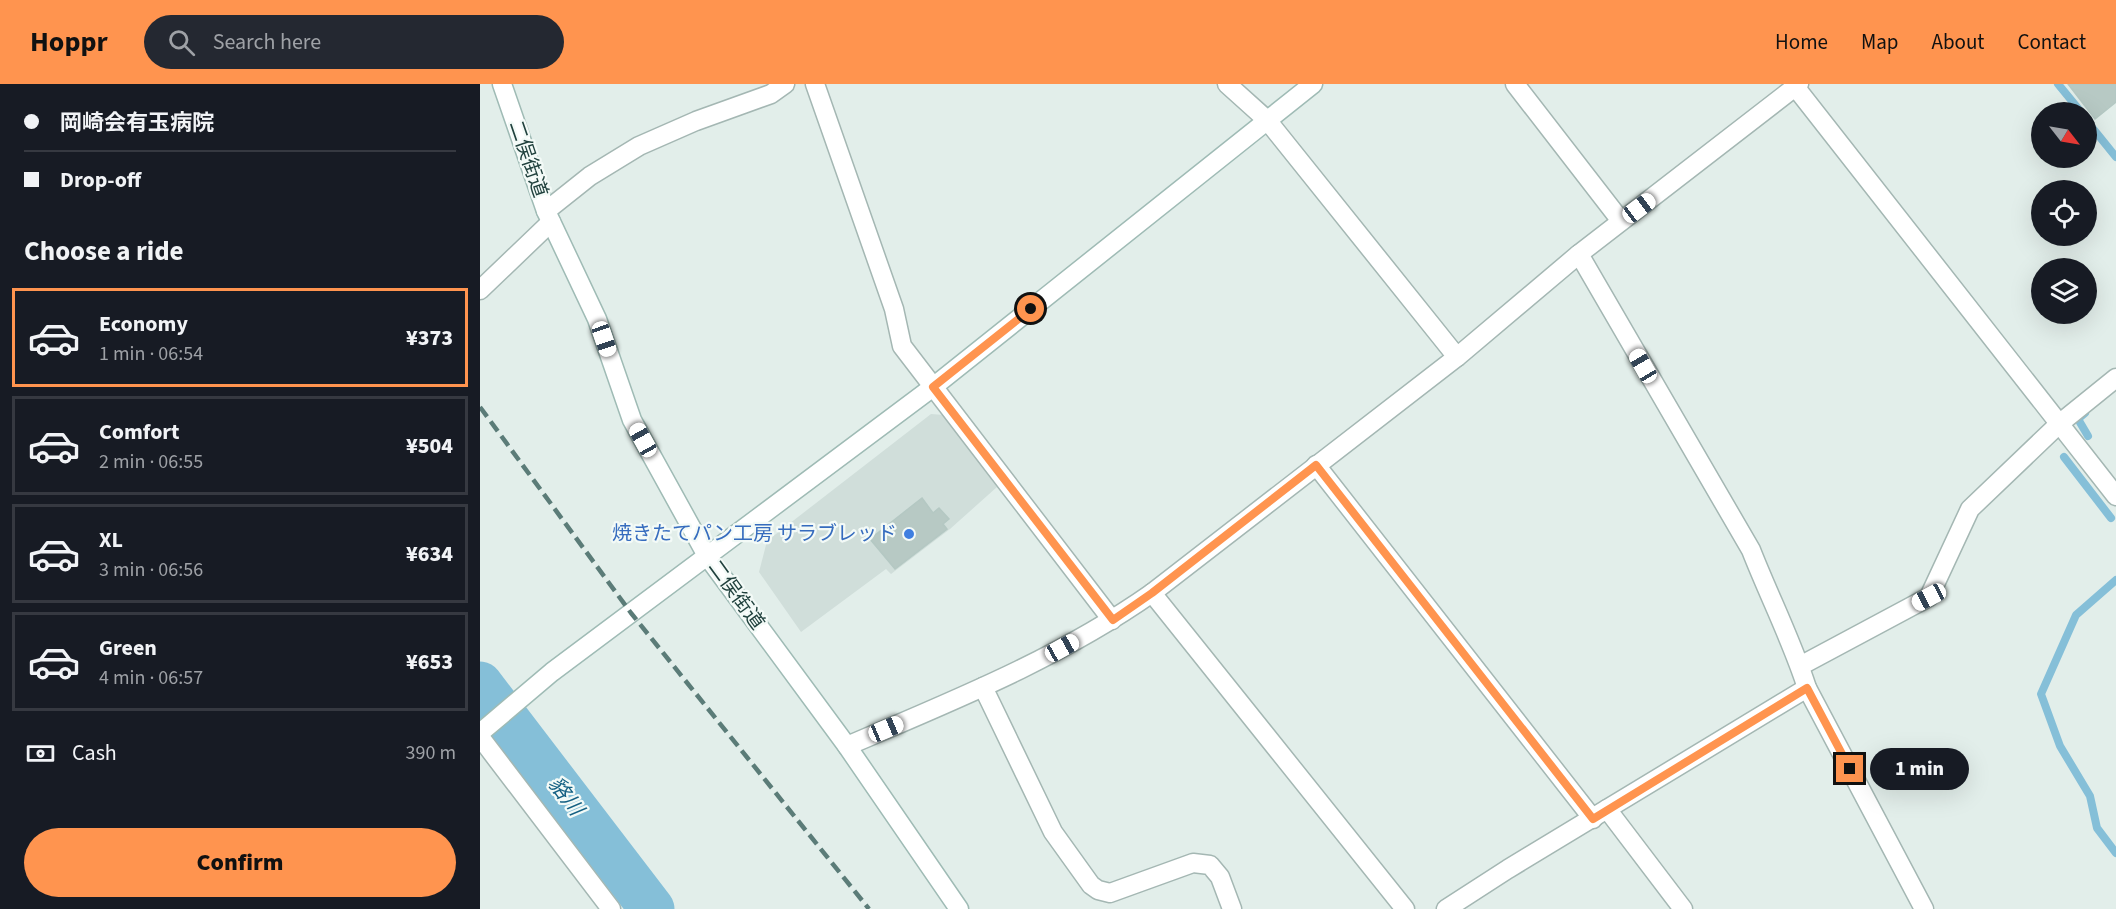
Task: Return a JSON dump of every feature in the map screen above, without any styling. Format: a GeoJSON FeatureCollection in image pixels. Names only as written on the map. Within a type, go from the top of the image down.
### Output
{"type":"FeatureCollection","features":[{"type":"Feature","properties":{"kind":"street","name":"二俣街道"},"geometry":{"type":"LineString","coordinates":[[502,84],[548,216],[597,319],[632,420],[707,556],[847,746],[959,909]]}},
{"type":"Feature","properties":{"kind":"street"},"geometry":{"type":"LineString","coordinates":[[480,290],[548,216],[590,176],[639,146],[696,121],[771,94],[786,84]]}},
{"type":"Feature","properties":{"kind":"street"},"geometry":{"type":"LineString","coordinates":[[815,84],[894,309],[902,346],[1113,620]]}},
{"type":"Feature","properties":{"kind":"street"},"geometry":{"type":"LineString","coordinates":[[1227,84],[1267,120],[1457,357]]}},
{"type":"Feature","properties":{"kind":"street"},"geometry":{"type":"LineString","coordinates":[[611,909],[481,734],[526,693],[933,387],[1313,84]]}},
{"type":"Feature","properties":{"kind":"street"},"geometry":{"type":"LineString","coordinates":[[1515,84],[1621,221]]}},
{"type":"Feature","properties":{"kind":"street"},"geometry":{"type":"LineString","coordinates":[[847,746],[983,687],[1045,657],[1113,620],[1152,593],[1457,357],[1621,221],[1795,85],[2116,496]]}},
{"type":"Feature","properties":{"kind":"street"},"geometry":{"type":"LineString","coordinates":[[1579,255],[1751,550],[1807,688],[1924,909]]}},
{"type":"Feature","properties":{"kind":"street"},"geometry":{"type":"LineString","coordinates":[[1800,666],[1929,597],[1970,509],[2060,424],[2116,378]]}},
{"type":"Feature","properties":{"kind":"street"},"geometry":{"type":"LineString","coordinates":[[1316,465],[1600,814],[1683,909]]}},
{"type":"Feature","properties":{"kind":"street"},"geometry":{"type":"LineString","coordinates":[[1152,593],[1405,909]]}},
{"type":"Feature","properties":{"kind":"street"},"geometry":{"type":"LineString","coordinates":[[983,687],[1053,832],[1090,885],[1110,893],[1193,863],[1210,865],[1220,877],[1232,909]]}},
{"type":"Feature","properties":{"kind":"street"},"geometry":{"type":"LineString","coordinates":[[1446,909],[1807,688]]}},
{"type":"Feature","properties":{"kind":"shaded area"},"geometry":{"type":"Polygon","coordinates":[[[931,414],[944,415],[997,487],[950,529],[891,574],[886,569],[801,632],[759,572],[767,541],[931,414]]]}},
{"type":"Feature","properties":{"kind":"building"},"geometry":{"type":"Polygon","coordinates":[[[2068,84],[2116,84],[2116,102],[2097,117],[2097,102],[2082,102],[2068,84]]]}},
{"type":"Feature","properties":{"kind":"building","name":"焼きたてパン工房 サラブレッド"},"geometry":{"type":"Polygon","coordinates":[[[922,498],[933,513],[939,508],[949,519],[943,524],[947,529],[895,569],[870,539],[922,498]]]}},
{"type":"Feature","properties":{"kind":"waterway"},"geometry":{"type":"LineString","coordinates":[[2058,84],[2073,102]]}},
{"type":"Feature","properties":{"kind":"waterway"},"geometry":{"type":"LineString","coordinates":[[2097,134],[2116,157]]}},
{"type":"Feature","properties":{"kind":"waterway"},"geometry":{"type":"LineString","coordinates":[[2085,413],[2078,419],[2088,436]]}},
{"type":"Feature","properties":{"kind":"waterway"},"geometry":{"type":"LineString","coordinates":[[2064,457],[2111,518]]}},
{"type":"Feature","properties":{"kind":"waterway"},"geometry":{"type":"LineString","coordinates":[[2116,580],[2076,615],[2041,694],[2060,746],[2090,796],[2097,828],[2116,853]]}},
{"type":"Feature","properties":{"kind":"waterway","name":"貉川"},"geometry":{"type":"LineString","coordinates":[[480,684],[652,909]]}},
{"type":"Feature","properties":{"kind":"railway"},"geometry":{"type":"LineString","coordinates":[[480,407],[631,613],[869,909]]}},
{"type":"Feature","properties":{"kind":"place","name":"焼きたてパン工房 サラブレッド"},"geometry":{"type":"Point","coordinates":[909,534]}},
{"type":"Feature","properties":{"kind":"route"},"geometry":{"type":"LineString","coordinates":[[1031,309],[933,387],[1113,620],[1152,593],[1316,465],[1593,819],[1807,688],[1850,769]]}}]}
